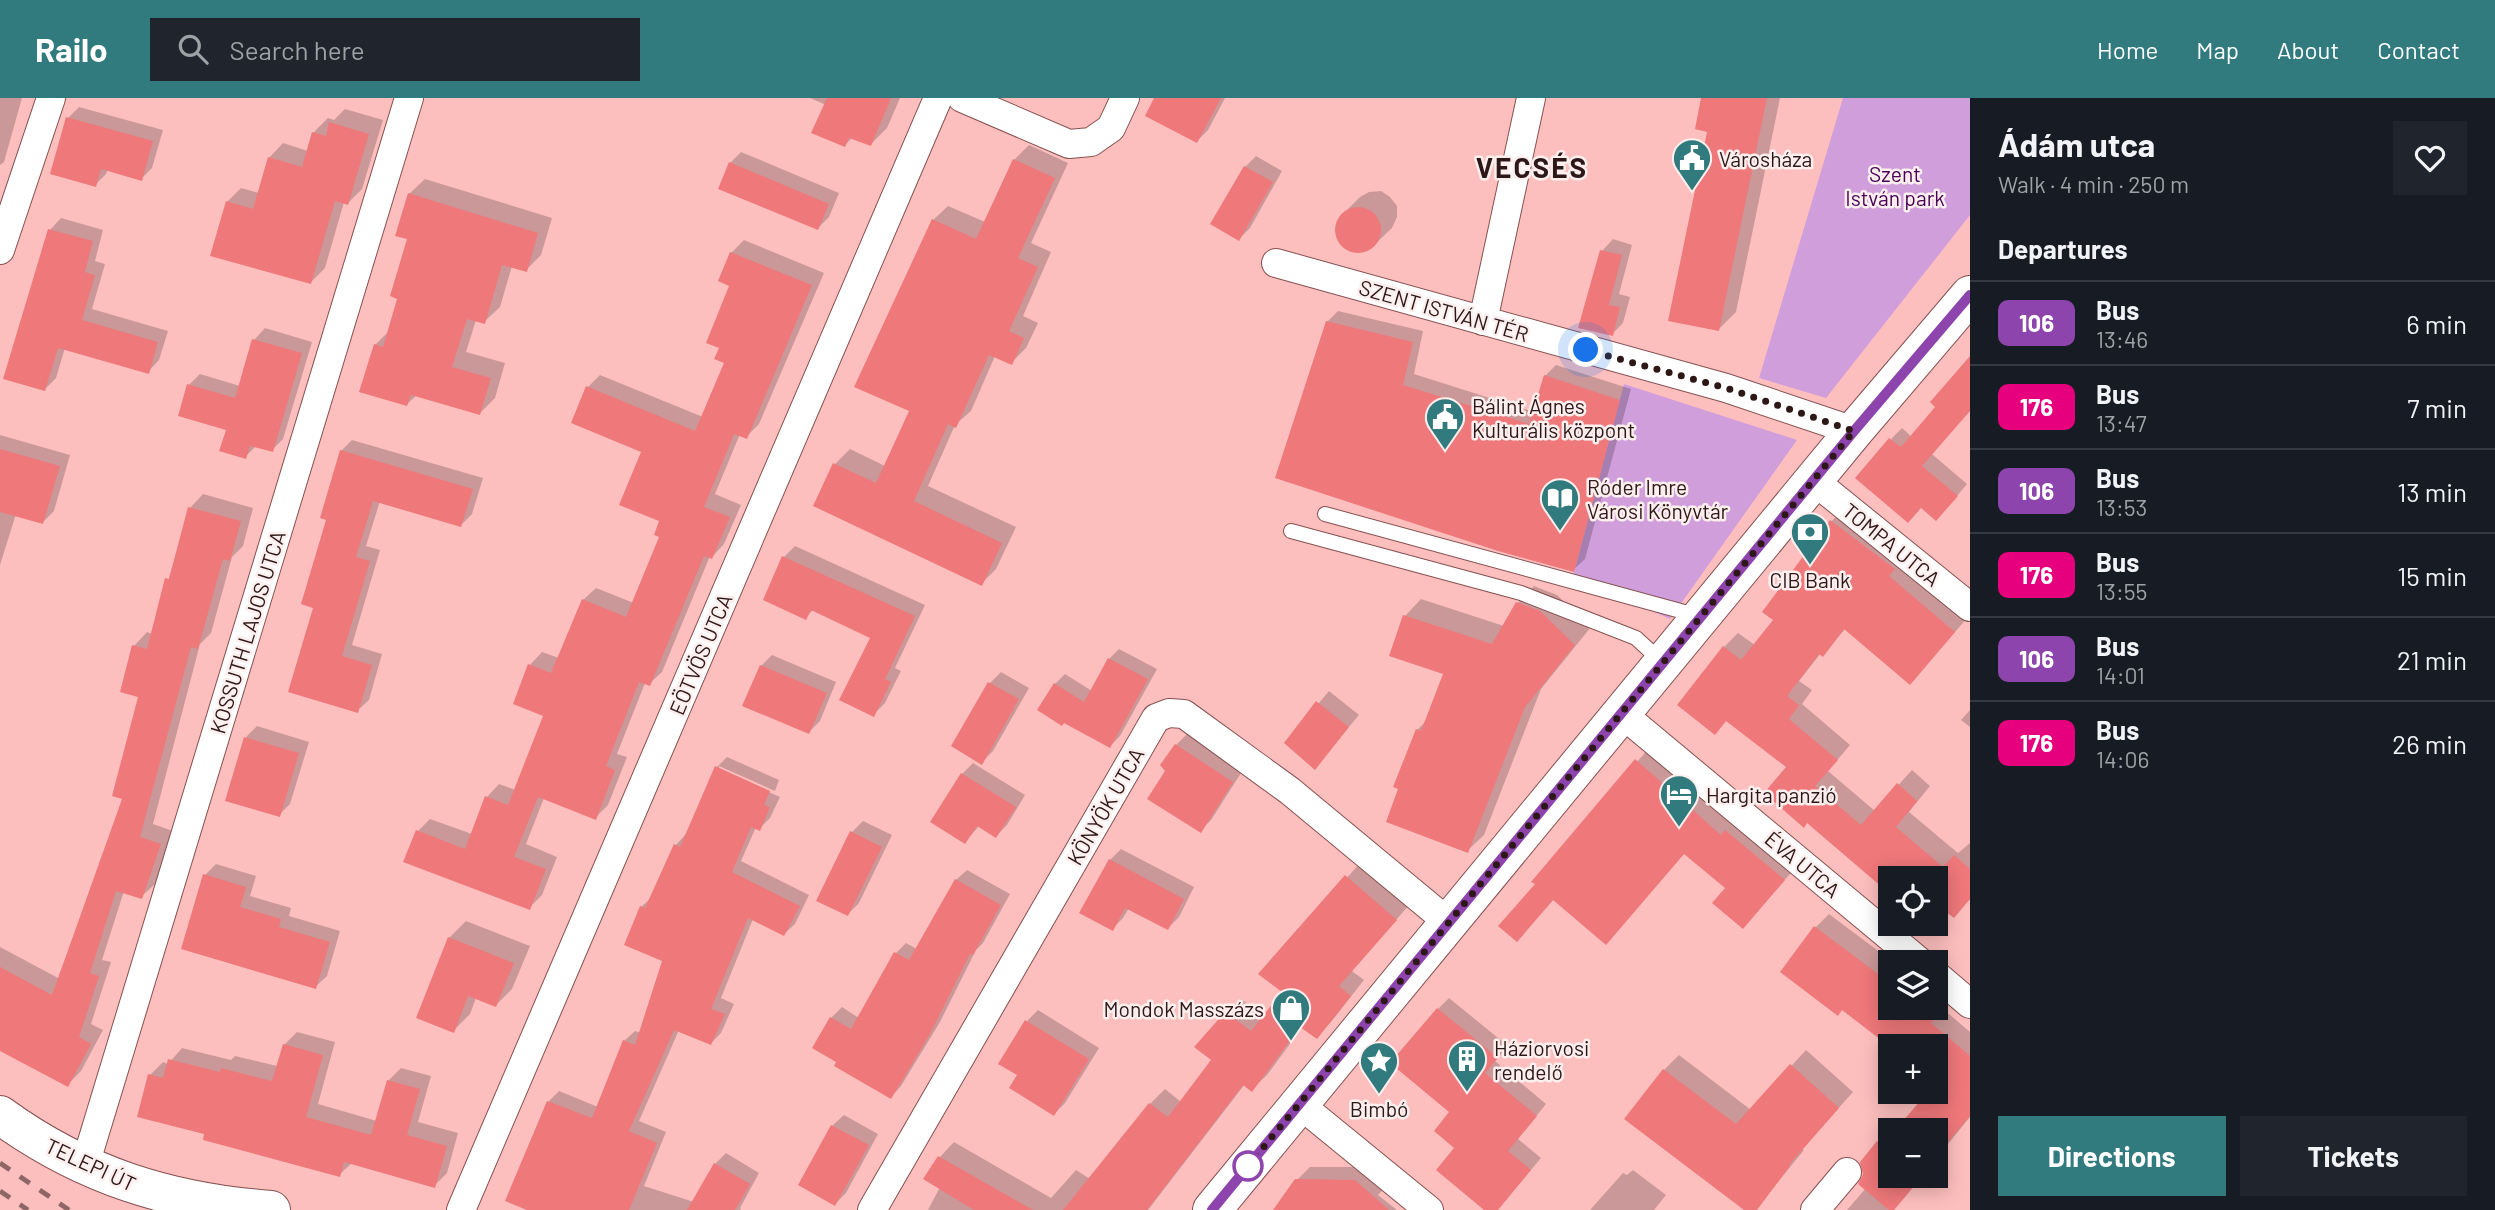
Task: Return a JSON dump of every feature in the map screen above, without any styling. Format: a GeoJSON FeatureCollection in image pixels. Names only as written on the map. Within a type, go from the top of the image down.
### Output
{"type":"FeatureCollection","features":[{"type":"Feature","properties":{"kind":"main road"},"geometry":{"type":"LineString","coordinates":[[1212,1210],[1813,480],[1970,295]]}},
{"type":"Feature","properties":{"kind":"main road","name":"TELEPI ÚT"},"geometry":{"type":"LineString","coordinates":[[0,1115],[85,1166],[134,1186],[183,1199],[271,1210]]}},
{"type":"Feature","properties":{"kind":"street"},"geometry":{"type":"LineString","coordinates":[[0,250],[51,98]]}},
{"type":"Feature","properties":{"kind":"street","name":"KOSSUTH LAJOS UTCA"},"geometry":{"type":"LineString","coordinates":[[85,1166],[409,98]]}},
{"type":"Feature","properties":{"kind":"street","name":"EÖTVÖS UTCA"},"geometry":{"type":"LineString","coordinates":[[461,1210],[938,98]]}},
{"type":"Feature","properties":{"kind":"street"},"geometry":{"type":"LineString","coordinates":[[961,98],[1069,144],[1091,142],[1111,128],[1125,98]]}},
{"type":"Feature","properties":{"kind":"street"},"geometry":{"type":"LineString","coordinates":[[1483,321],[1531,98]]}},
{"type":"Feature","properties":{"kind":"street","name":"SZENT ISTVÁN TÉR"},"geometry":{"type":"LineString","coordinates":[[1276,263],[1726,388],[1854,431]]}},
{"type":"Feature","properties":{"kind":"street","name":"TOMPA UTCA"},"geometry":{"type":"LineString","coordinates":[[1813,480],[1970,607]]}},
{"type":"Feature","properties":{"kind":"street","name":"KÖNYÖK UTCA"},"geometry":{"type":"LineString","coordinates":[[872,1210],[1156,718],[1169,713],[1184,713],[1290,791],[1448,922]]}},
{"type":"Feature","properties":{"kind":"street","name":"ÉVA UTCA"},"geometry":{"type":"LineString","coordinates":[[1621,713],[1906,950]]}},
{"type":"Feature","properties":{"kind":"street"},"geometry":{"type":"LineString","coordinates":[[1948,985],[1970,1004]]}},
{"type":"Feature","properties":{"kind":"street"},"geometry":{"type":"LineString","coordinates":[[1298,1104],[1429,1210]]}},
{"type":"Feature","properties":{"kind":"street"},"geometry":{"type":"LineString","coordinates":[[1815,1210],[1847,1172]]}},
{"type":"Feature","properties":{"kind":"lane"},"geometry":{"type":"LineString","coordinates":[[1325,514],[1701,617]]}},
{"type":"Feature","properties":{"kind":"lane"},"geometry":{"type":"LineString","coordinates":[[1291,531],[1521,593],[1636,638],[1663,663]]}},
{"type":"Feature","properties":{"kind":"green space","name":"Szent István park"},"geometry":{"type":"Polygon","coordinates":[[[1843,98],[1970,98],[1970,215],[1826,398],[1759,378],[1843,98]]]}},
{"type":"Feature","properties":{"kind":"green space"},"geometry":{"type":"Polygon","coordinates":[[[1624,384],[1797,440],[1670,619],[1573,576],[1624,384]]]}},
{"type":"Feature","properties":{"kind":"building"},"geometry":{"type":"Polygon","coordinates":[[[827,98],[891,98],[871,146],[849,138],[845,147],[811,133],[827,98]]]}},
{"type":"Feature","properties":{"kind":"building"},"geometry":{"type":"Polygon","coordinates":[[[1154,98],[1221,98],[1197,143],[1145,116],[1154,98]]]}},
{"type":"Feature","properties":{"kind":"building","name":"Városháza"},"geometry":{"type":"Polygon","coordinates":[[[1701,98],[1767,98],[1719,331],[1668,321],[1707,132],[1695,129],[1701,98]]]}},
{"type":"Feature","properties":{"kind":"building"},"geometry":{"type":"Polygon","coordinates":[[[66,117],[153,141],[142,181],[101,169],[96,187],[50,174],[66,117]]]}},
{"type":"Feature","properties":{"kind":"building"},"geometry":{"type":"Polygon","coordinates":[[[329,122],[369,134],[348,205],[335,201],[311,284],[210,256],[226,201],[253,209],[268,157],[302,167],[312,132],[326,136],[329,122]]]}},
{"type":"Feature","properties":{"kind":"building"},"geometry":{"type":"Polygon","coordinates":[[[1013,159],[1055,178],[1018,258],[1038,267],[1009,331],[1024,338],[1012,365],[989,355],[956,428],[948,424],[914,501],[1002,543],[982,586],[813,506],[833,463],[876,483],[909,411],[854,387],[932,219],[976,239],[1013,159]]]}},
{"type":"Feature","properties":{"kind":"building"},"geometry":{"type":"Polygon","coordinates":[[[729,162],[829,204],[818,230],[718,189],[729,162]]]}},
{"type":"Feature","properties":{"kind":"building"},"geometry":{"type":"Polygon","coordinates":[[[1244,166],[1273,182],[1239,241],[1210,224],[1244,166]]]}},
{"type":"Feature","properties":{"kind":"building"},"geometry":{"type":"Polygon","coordinates":[[[408,193],[538,233],[527,272],[502,265],[485,324],[467,319],[452,367],[491,378],[480,415],[411,395],[407,406],[359,392],[374,344],[383,347],[397,299],[390,296],[407,239],[395,236],[408,193]]]}},
{"type":"Feature","properties":{"kind":"building"},"geometry":{"type":"Polygon","coordinates":[[[1358,207],[1374,214],[1381,230],[1374,246],[1358,253],[1342,246],[1335,230],[1342,214],[1358,207]]]}},
{"type":"Feature","properties":{"kind":"building"},"geometry":{"type":"Polygon","coordinates":[[[48,229],[93,241],[85,272],[95,275],[82,320],[158,342],[149,374],[58,348],[45,391],[3,379],[48,229]]]}},
{"type":"Feature","properties":{"kind":"building"},"geometry":{"type":"Polygon","coordinates":[[[1600,250],[1622,255],[1609,305],[1620,307],[1613,336],[1578,328],[1600,250]]]}},
{"type":"Feature","properties":{"kind":"building"},"geometry":{"type":"Polygon","coordinates":[[[730,252],[812,285],[747,439],[734,434],[704,507],[730,517],[712,559],[704,556],[650,686],[639,682],[606,766],[615,770],[596,820],[538,797],[514,857],[546,869],[530,910],[403,862],[416,830],[465,849],[485,796],[508,805],[543,716],[513,704],[528,664],[551,673],[582,599],[626,617],[659,537],[654,535],[659,521],[619,505],[641,452],[571,423],[586,386],[695,431],[724,363],[714,359],[719,348],[706,343],[729,286],[718,281],[730,252]]]}},
{"type":"Feature","properties":{"kind":"building","name":"Bálint Ágnes Kulturális központ"},"geometry":{"type":"Polygon","coordinates":[[[1326,321],[1413,342],[1403,385],[1529,424],[1544,375],[1620,400],[1574,572],[1498,551],[1275,478],[1326,321]]]}},
{"type":"Feature","properties":{"kind":"building"},"geometry":{"type":"Polygon","coordinates":[[[252,339],[302,353],[273,452],[250,446],[246,459],[219,451],[226,430],[178,416],[187,384],[235,398],[252,339]]]}},
{"type":"Feature","properties":{"kind":"building"},"geometry":{"type":"Polygon","coordinates":[[[1970,356],[1970,411],[1922,466],[1958,496],[1936,521],[1921,508],[1908,523],[1855,478],[1889,438],[1901,447],[1935,407],[1930,402],[1970,356]]]}},
{"type":"Feature","properties":{"kind":"building"},"geometry":{"type":"Polygon","coordinates":[[[0,449],[60,466],[43,524],[0,512],[0,449]]]}},
{"type":"Feature","properties":{"kind":"building"},"geometry":{"type":"Polygon","coordinates":[[[340,450],[473,489],[461,527],[373,501],[356,557],[370,561],[342,656],[372,665],[358,713],[288,692],[313,608],[301,604],[326,520],[320,518],[340,450]]]}},
{"type":"Feature","properties":{"kind":"building"},"geometry":{"type":"Polygon","coordinates":[[[188,507],[241,521],[230,561],[223,559],[198,649],[191,647],[140,837],[161,844],[142,899],[116,891],[90,973],[99,976],[79,1037],[91,1044],[68,1087],[0,1051],[0,967],[52,995],[122,799],[112,796],[138,697],[120,692],[132,645],[147,649],[165,578],[169,579],[188,507]]]}},
{"type":"Feature","properties":{"kind":"building"},"geometry":{"type":"Polygon","coordinates":[[[1830,520],[1895,569],[1889,576],[1955,632],[1910,685],[1844,629],[1823,657],[1819,654],[1787,696],[1799,705],[1789,719],[1838,760],[1815,786],[1861,825],[1897,783],[1917,801],[1896,827],[1942,866],[1878,866],[1878,884],[1807,823],[1804,828],[1764,793],[1786,767],[1726,721],[1715,735],[1677,705],[1723,646],[1741,660],[1773,620],[1762,612],[1830,520]]]}},
{"type":"Feature","properties":{"kind":"building"},"geometry":{"type":"Polygon","coordinates":[[[782,556],[915,616],[885,679],[891,682],[874,717],[839,700],[870,638],[811,610],[806,620],[763,600],[782,556]]]}},
{"type":"Feature","properties":{"kind":"building"},"geometry":{"type":"Polygon","coordinates":[[[1516,602],[1540,611],[1575,645],[1525,707],[1468,853],[1386,822],[1398,789],[1393,787],[1416,729],[1421,731],[1443,674],[1389,656],[1403,615],[1492,644],[1516,602]]]}},
{"type":"Feature","properties":{"kind":"building"},"geometry":{"type":"Polygon","coordinates":[[[1108,658],[1148,679],[1110,748],[1064,723],[1062,726],[1037,710],[1054,683],[1084,702],[1108,658]]]}},
{"type":"Feature","properties":{"kind":"building"},"geometry":{"type":"Polygon","coordinates":[[[760,665],[827,693],[809,734],[742,706],[760,665]]]}},
{"type":"Feature","properties":{"kind":"building"},"geometry":{"type":"Polygon","coordinates":[[[988,682],[1019,699],[982,765],[951,746],[988,682]]]}},
{"type":"Feature","properties":{"kind":"building"},"geometry":{"type":"Polygon","coordinates":[[[1316,701],[1349,727],[1315,770],[1284,743],[1316,701]]]}},
{"type":"Feature","properties":{"kind":"building"},"geometry":{"type":"Polygon","coordinates":[[[244,737],[299,753],[280,817],[225,801],[244,737]]]}},
{"type":"Feature","properties":{"kind":"building"},"geometry":{"type":"Polygon","coordinates":[[[1175,744],[1233,782],[1201,833],[1147,799],[1165,771],[1160,765],[1175,744]]]}},
{"type":"Feature","properties":{"kind":"building"},"geometry":{"type":"Polygon","coordinates":[[[1635,759],[1721,835],[1725,830],[1785,880],[1743,929],[1712,903],[1725,888],[1684,854],[1606,945],[1553,900],[1517,942],[1498,926],[1535,884],[1531,882],[1635,759]]]}},
{"type":"Feature","properties":{"kind":"building"},"geometry":{"type":"Polygon","coordinates":[[[715,766],[770,791],[764,805],[770,807],[760,831],[751,827],[732,872],[800,906],[784,936],[748,918],[711,1009],[725,1014],[711,1045],[674,1030],[629,1131],[657,1143],[629,1210],[527,1210],[505,1201],[547,1101],[592,1118],[623,1040],[635,1045],[662,961],[624,945],[640,906],[645,908],[674,844],[680,847],[715,766]]]}},
{"type":"Feature","properties":{"kind":"building"},"geometry":{"type":"Polygon","coordinates":[[[961,773],[1016,807],[996,838],[977,826],[965,844],[930,822],[961,773]]]}},
{"type":"Feature","properties":{"kind":"building"},"geometry":{"type":"Polygon","coordinates":[[[850,831],[882,847],[848,916],[816,901],[850,831]]]}},
{"type":"Feature","properties":{"kind":"building"},"geometry":{"type":"Polygon","coordinates":[[[1954,855],[1970,869],[1970,899],[1954,918],[1948,914],[1948,866],[1944,866],[1954,855]]]}},
{"type":"Feature","properties":{"kind":"building"},"geometry":{"type":"Polygon","coordinates":[[[1109,859],[1184,899],[1168,930],[1125,908],[1113,931],[1079,913],[1109,859]]]}},
{"type":"Feature","properties":{"kind":"building"},"geometry":{"type":"Polygon","coordinates":[[[203,874],[246,887],[240,907],[281,919],[279,927],[330,942],[316,989],[181,949],[203,874]]]}},
{"type":"Feature","properties":{"kind":"building"},"geometry":{"type":"Polygon","coordinates":[[[1345,875],[1397,920],[1339,986],[1351,996],[1317,1039],[1300,1027],[1252,1092],[1243,1085],[1147,1210],[1063,1210],[1149,1103],[1168,1117],[1211,1060],[1194,1047],[1225,1012],[1251,1031],[1282,992],[1258,974],[1345,875]]]}},
{"type":"Feature","properties":{"kind":"building"},"geometry":{"type":"Polygon","coordinates":[[[955,879],[1001,905],[973,955],[970,954],[930,1034],[891,1099],[834,1066],[836,1062],[812,1048],[830,1017],[851,1029],[894,952],[909,960],[955,879]]]}},
{"type":"Feature","properties":{"kind":"building"},"geometry":{"type":"Polygon","coordinates":[[[1814,926],[1878,974],[1878,1020],[1933,1020],[1931,1023],[1944,1034],[1878,1034],[1878,1038],[1842,1010],[1838,1016],[1780,972],[1814,926]]]}},
{"type":"Feature","properties":{"kind":"building"},"geometry":{"type":"Polygon","coordinates":[[[448,937],[514,963],[496,1007],[468,996],[454,1033],[416,1018],[448,937]]]}},
{"type":"Feature","properties":{"kind":"building","name":"Háziorvosi rendelő"},"geometry":{"type":"Polygon","coordinates":[[[1437,1008],[1498,1058],[1485,1073],[1537,1116],[1508,1151],[1531,1170],[1498,1210],[1484,1210],[1436,1170],[1454,1148],[1434,1131],[1449,1112],[1390,1063],[1437,1008]]]}},
{"type":"Feature","properties":{"kind":"building"},"geometry":{"type":"Polygon","coordinates":[[[1025,1020],[1089,1059],[1054,1116],[1009,1088],[1017,1075],[998,1064],[1025,1020]]]}},
{"type":"Feature","properties":{"kind":"building"},"geometry":{"type":"Polygon","coordinates":[[[1948,1037],[1970,1056],[1970,1116],[1948,1142],[1948,1118],[1905,1118],[1918,1104],[1948,1104],[1948,1037]]]}},
{"type":"Feature","properties":{"kind":"building"},"geometry":{"type":"Polygon","coordinates":[[[283,1044],[323,1055],[306,1117],[371,1135],[387,1080],[420,1089],[407,1135],[447,1146],[435,1188],[344,1162],[340,1177],[203,1140],[204,1134],[137,1117],[148,1074],[163,1078],[168,1059],[220,1072],[221,1068],[272,1081],[283,1044]]]}},
{"type":"Feature","properties":{"kind":"building"},"geometry":{"type":"Polygon","coordinates":[[[1790,1064],[1839,1108],[1789,1165],[1757,1210],[1744,1210],[1624,1119],[1663,1069],[1736,1124],[1790,1064]]]}},
{"type":"Feature","properties":{"kind":"building"},"geometry":{"type":"Polygon","coordinates":[[[831,1125],[869,1145],[835,1206],[798,1185],[831,1125]]]}},
{"type":"Feature","properties":{"kind":"building"},"geometry":{"type":"Polygon","coordinates":[[[1877,1141],[1878,1188],[1913,1188],[1894,1210],[1889,1210],[1858,1184],[1863,1174],[1860,1162],[1877,1141]]]}},
{"type":"Feature","properties":{"kind":"building"},"geometry":{"type":"Polygon","coordinates":[[[938,1156],[1033,1210],[974,1210],[923,1179],[938,1156]]]}},
{"type":"Feature","properties":{"kind":"building"},"geometry":{"type":"Polygon","coordinates":[[[714,1163],[750,1184],[735,1210],[687,1210],[714,1163]]]}},
{"type":"Feature","properties":{"kind":"building"},"geometry":{"type":"Polygon","coordinates":[[[1295,1179],[1355,1180],[1389,1210],[1273,1210],[1295,1179]]]}},
{"type":"Feature","properties":{"kind":"railway"},"geometry":{"type":"LineString","coordinates":[[0,1163],[69,1210]]}},
{"type":"Feature","properties":{"kind":"railway"},"geometry":{"type":"LineString","coordinates":[[0,1191],[28,1210]]}},
{"type":"Feature","properties":{"kind":"bus line","name":"106"},"geometry":{"type":"LineString","coordinates":[[1212,1210],[1854,431],[1970,295]]}},
{"type":"Feature","properties":{"kind":"place","name":"Városháza"},"geometry":{"type":"Point","coordinates":[1692,192]}},
{"type":"Feature","properties":{"kind":"place","name":"Bálint Ágnes Kulturális központ"},"geometry":{"type":"Point","coordinates":[1445,451]}},
{"type":"Feature","properties":{"kind":"place","name":"Róder Imre Városi Könyvtár"},"geometry":{"type":"Point","coordinates":[1560,532]}},
{"type":"Feature","properties":{"kind":"place","name":"CIB Bank"},"geometry":{"type":"Point","coordinates":[1810,566]}},
{"type":"Feature","properties":{"kind":"place","name":"Hargita panzió"},"geometry":{"type":"Point","coordinates":[1679,828]}},
{"type":"Feature","properties":{"kind":"place","name":"Mondok Masszázs"},"geometry":{"type":"Point","coordinates":[1291,1042]}},
{"type":"Feature","properties":{"kind":"place","name":"Háziorvosi rendelő"},"geometry":{"type":"Point","coordinates":[1467,1093]}},
{"type":"Feature","properties":{"kind":"place","name":"Bimbó"},"geometry":{"type":"Point","coordinates":[1379,1095]}},
{"type":"Feature","properties":{"kind":"district","name":"VECSÉS"},"geometry":{"type":"Point","coordinates":[1532,167]}},
{"type":"Feature","properties":{"kind":"route"},"geometry":{"type":"LineString","coordinates":[[1248,1166],[1854,431],[1726,388],[1586,350]]}}]}
